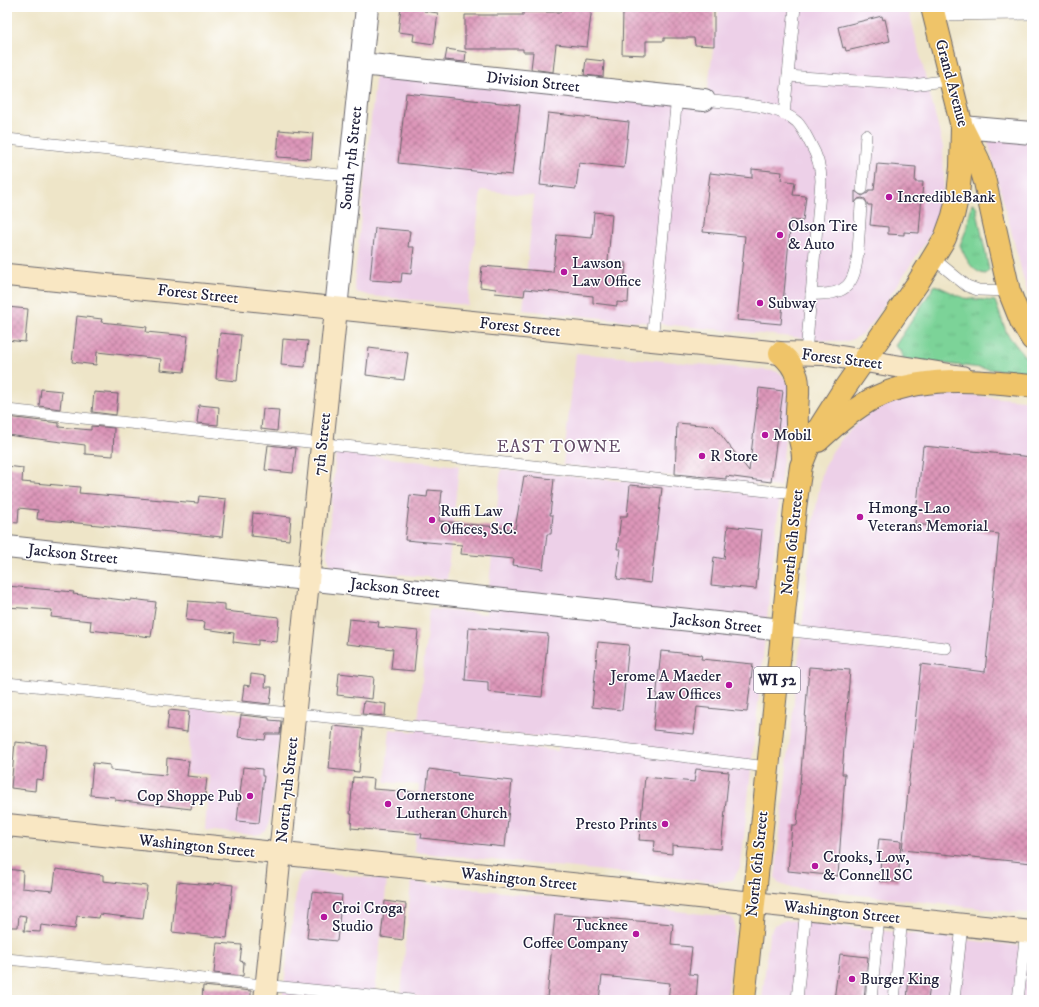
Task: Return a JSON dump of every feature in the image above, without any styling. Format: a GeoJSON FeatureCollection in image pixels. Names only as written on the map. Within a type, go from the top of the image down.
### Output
{"type":"FeatureCollection","features":[{"type":"Feature","properties":{"kind":"main road","name":"Grand Avenue"},"geometry":{"type":"LineString","coordinates":[[933,11],[962,127],[982,169],[1009,291],[1019,317],[1032,339]]}},
{"type":"Feature","properties":{"kind":"main road","name":"North 6th Street"},"geometry":{"type":"LineString","coordinates":[[744,1000],[796,494],[804,458],[824,418],[934,259],[949,228],[955,205],[961,167],[962,127]]}},
{"type":"Feature","properties":{"kind":"main road"},"geometry":{"type":"LineString","coordinates":[[780,353],[791,363],[798,378],[797,426],[804,458]]}},
{"type":"Feature","properties":{"kind":"main road","name":"WI 52"},"geometry":{"type":"LineString","coordinates":[[804,458],[815,444],[846,417],[861,406],[881,395],[928,384],[979,381]]}},
{"type":"Feature","properties":{"kind":"main road","name":"Forest Street"},"geometry":{"type":"LineString","coordinates":[[979,381],[1032,386]]}},
{"type":"Feature","properties":{"kind":"street","name":"South 7th Street"},"geometry":{"type":"LineString","coordinates":[[336,309],[367,7]]}},
{"type":"Feature","properties":{"kind":"street","name":"Division Street"},"geometry":{"type":"LineString","coordinates":[[361,64],[704,100]]}},
{"type":"Feature","properties":{"kind":"street"},"geometry":{"type":"LineString","coordinates":[[962,127],[1032,133]]}},
{"type":"Feature","properties":{"kind":"street","name":"Forest Street"},"geometry":{"type":"LineString","coordinates":[[7,275],[780,353],[806,353],[925,370],[979,381]]}},
{"type":"Feature","properties":{"kind":"street","name":"7th Street"},"geometry":{"type":"LineString","coordinates":[[309,580],[336,309]]}},
{"type":"Feature","properties":{"kind":"street","name":"Jackson Street"},"geometry":{"type":"LineString","coordinates":[[7,547],[783,630]]}},
{"type":"Feature","properties":{"kind":"street","name":"North 7th Street"},"geometry":{"type":"LineString","coordinates":[[266,993],[309,580]]}},
{"type":"Feature","properties":{"kind":"street","name":"Washington Street"},"geometry":{"type":"LineString","coordinates":[[7,825],[1029,932]]}},
{"type":"Feature","properties":{"kind":"lane"},"geometry":{"type":"LineString","coordinates":[[784,114],[795,7]]}},
{"type":"Feature","properties":{"kind":"lane"},"geometry":{"type":"LineString","coordinates":[[933,11],[1032,14]]}},
{"type":"Feature","properties":{"kind":"lane"},"geometry":{"type":"LineString","coordinates":[[788,76],[913,86],[950,80]]}},
{"type":"Feature","properties":{"kind":"lane"},"geometry":{"type":"LineString","coordinates":[[652,340],[677,97]]}},
{"type":"Feature","properties":{"kind":"lane"},"geometry":{"type":"LineString","coordinates":[[704,100],[768,108],[784,114],[803,129],[812,146],[820,168],[821,182],[806,353]]}},
{"type":"Feature","properties":{"kind":"lane"},"geometry":{"type":"LineString","coordinates":[[862,189],[866,135]]}},
{"type":"Feature","properties":{"kind":"lane"},"geometry":{"type":"LineString","coordinates":[[7,139],[349,176]]}},
{"type":"Feature","properties":{"kind":"lane"},"geometry":{"type":"LineString","coordinates":[[811,294],[835,293],[844,290],[852,281],[857,263],[861,205]]}},
{"type":"Feature","properties":{"kind":"lane"},"geometry":{"type":"LineString","coordinates":[[934,259],[967,286],[986,291],[1009,291]]}},
{"type":"Feature","properties":{"kind":"lane"},"geometry":{"type":"LineString","coordinates":[[7,410],[796,494]]}},
{"type":"Feature","properties":{"kind":"lane"},"geometry":{"type":"LineString","coordinates":[[783,630],[946,648]]}},
{"type":"Feature","properties":{"kind":"lane"},"geometry":{"type":"LineString","coordinates":[[7,683],[607,747],[767,767]]}},
{"type":"Feature","properties":{"kind":"lane"},"geometry":{"type":"LineString","coordinates":[[797,1000],[806,908]]}},
{"type":"Feature","properties":{"kind":"lane"},"geometry":{"type":"LineString","coordinates":[[871,1000],[879,916]]}},
{"type":"Feature","properties":{"kind":"lane"},"geometry":{"type":"LineString","coordinates":[[894,1000],[902,918]]}},
{"type":"Feature","properties":{"kind":"lane"},"geometry":{"type":"LineString","coordinates":[[954,1000],[962,925]]}},
{"type":"Feature","properties":{"kind":"lane"},"geometry":{"type":"LineString","coordinates":[[1018,1000],[1029,932]]}},
{"type":"Feature","properties":{"kind":"lane"},"geometry":{"type":"LineString","coordinates":[[7,959],[266,993],[410,1000]]}},
{"type":"Feature","properties":{"kind":"shaded area"},"geometry":{"type":"Polygon","coordinates":[[[719,7],[908,7],[943,147],[944,181],[942,200],[937,219],[925,243],[870,326],[860,336],[848,341],[832,341],[523,310],[534,196],[481,190],[468,305],[371,296],[356,292],[354,284],[376,71],[707,94],[719,7]]]}},
{"type":"Feature","properties":{"kind":"shaded area"},"geometry":{"type":"Polygon","coordinates":[[[986,134],[1032,139],[1032,309],[1022,273],[986,134]]]}},
{"type":"Feature","properties":{"kind":"shaded area"},"geometry":{"type":"Polygon","coordinates":[[[576,353],[775,371],[780,373],[789,383],[789,400],[780,487],[563,465],[576,353]]]}},
{"type":"Feature","properties":{"kind":"shaded area"},"geometry":{"type":"Polygon","coordinates":[[[941,392],[1032,401],[1032,914],[788,887],[778,883],[775,878],[813,524],[822,473],[830,455],[843,437],[864,417],[879,407],[909,396],[941,392]]]}},
{"type":"Feature","properties":{"kind":"shaded area"},"geometry":{"type":"Polygon","coordinates":[[[336,452],[459,466],[447,579],[346,569],[334,567],[330,564],[327,555],[336,452]]]}},
{"type":"Feature","properties":{"kind":"shaded area"},"geometry":{"type":"Polygon","coordinates":[[[501,469],[780,496],[741,865],[733,880],[716,882],[414,852],[419,785],[385,782],[390,729],[417,732],[429,609],[486,614],[501,469]],[[479,731],[478,741],[558,751],[559,739],[479,731]]]}},
{"type":"Feature","properties":{"kind":"shaded area"},"geometry":{"type":"Polygon","coordinates":[[[192,707],[281,719],[270,822],[266,831],[260,834],[252,835],[205,830],[209,775],[188,772],[192,707]]]}},
{"type":"Feature","properties":{"kind":"shaded area"},"geometry":{"type":"Polygon","coordinates":[[[311,871],[387,880],[375,992],[365,1000],[282,1000],[297,885],[300,876],[303,873],[311,871]]]}},
{"type":"Feature","properties":{"kind":"shaded area"},"geometry":{"type":"Polygon","coordinates":[[[411,882],[730,917],[733,919],[735,925],[727,1000],[451,1000],[401,995],[411,882]]]}},
{"type":"Feature","properties":{"kind":"shaded area"},"geometry":{"type":"Polygon","coordinates":[[[786,920],[1032,947],[1032,1000],[762,1000],[769,935],[774,925],[786,920]]]}},
{"type":"Feature","properties":{"kind":"green space"},"geometry":{"type":"Polygon","coordinates":[[[972,204],[976,206],[989,270],[986,274],[973,268],[960,245],[967,228],[972,204]]]}},
{"type":"Feature","properties":{"kind":"green space"},"geometry":{"type":"Polygon","coordinates":[[[935,285],[964,298],[995,301],[1007,334],[1030,363],[1028,371],[1024,373],[903,359],[901,351],[895,346],[935,285]]]}},
{"type":"Feature","properties":{"kind":"building"},"geometry":{"type":"Polygon","coordinates":[[[401,7],[424,7],[424,11],[438,13],[434,44],[413,41],[414,34],[398,32],[401,7]]]}},
{"type":"Feature","properties":{"kind":"building"},"geometry":{"type":"Polygon","coordinates":[[[562,7],[592,7],[587,47],[556,44],[553,72],[531,69],[533,52],[523,52],[523,49],[465,49],[465,15],[523,15],[523,12],[561,12],[562,7]]]}},
{"type":"Feature","properties":{"kind":"building"},"geometry":{"type":"Polygon","coordinates":[[[680,9],[714,10],[714,46],[695,45],[694,38],[664,38],[664,41],[646,41],[646,55],[622,54],[623,11],[680,12],[680,9]]]}},
{"type":"Feature","properties":{"kind":"building"},"geometry":{"type":"Polygon","coordinates":[[[882,16],[883,20],[885,19],[890,41],[846,51],[845,47],[843,48],[838,27],[882,16]]]}},
{"type":"Feature","properties":{"kind":"building"},"geometry":{"type":"Polygon","coordinates":[[[447,49],[466,52],[465,62],[445,60],[447,49]]]}},
{"type":"Feature","properties":{"kind":"building"},"geometry":{"type":"Polygon","coordinates":[[[586,59],[604,61],[603,77],[584,75],[586,59]]]}},
{"type":"Feature","properties":{"kind":"building"},"geometry":{"type":"Polygon","coordinates":[[[406,93],[520,105],[512,175],[398,163],[406,93]]]}},
{"type":"Feature","properties":{"kind":"building"},"geometry":{"type":"Polygon","coordinates":[[[548,113],[629,122],[624,168],[579,163],[576,189],[540,185],[548,113]]]}},
{"type":"Feature","properties":{"kind":"building"},"geometry":{"type":"Polygon","coordinates":[[[279,130],[313,133],[311,159],[277,157],[279,130]]]}},
{"type":"Feature","properties":{"kind":"building","name":"IncredibleBank"},"geometry":{"type":"Polygon","coordinates":[[[877,164],[916,167],[915,182],[923,182],[919,233],[904,232],[904,235],[888,234],[888,227],[870,225],[872,205],[868,205],[865,199],[862,198],[858,199],[855,203],[855,191],[862,196],[868,193],[869,190],[874,190],[877,164]]]}},
{"type":"Feature","properties":{"kind":"building"},"geometry":{"type":"Polygon","coordinates":[[[752,169],[782,172],[781,180],[795,182],[793,195],[806,196],[803,221],[791,220],[781,324],[737,320],[745,236],[703,232],[710,173],[752,178],[752,169]]]}},
{"type":"Feature","properties":{"kind":"building"},"geometry":{"type":"Polygon","coordinates":[[[594,212],[612,214],[608,261],[626,263],[624,284],[629,285],[628,303],[617,302],[617,306],[593,303],[593,296],[525,289],[524,296],[495,293],[496,289],[480,287],[482,266],[553,272],[557,235],[592,238],[594,212]]]}},
{"type":"Feature","properties":{"kind":"building"},"geometry":{"type":"Polygon","coordinates":[[[375,228],[410,231],[408,247],[414,247],[411,274],[402,273],[401,282],[370,280],[375,228]]]}},
{"type":"Feature","properties":{"kind":"building"},"geometry":{"type":"Polygon","coordinates":[[[7,307],[28,309],[25,342],[7,340],[7,307]]]}},
{"type":"Feature","properties":{"kind":"building"},"geometry":{"type":"Polygon","coordinates":[[[77,316],[102,319],[101,322],[147,327],[146,332],[188,336],[184,372],[160,370],[161,359],[97,352],[96,365],[72,362],[77,316]]]}},
{"type":"Feature","properties":{"kind":"building"},"geometry":{"type":"Polygon","coordinates":[[[220,333],[241,335],[237,381],[216,379],[220,333]]]}},
{"type":"Feature","properties":{"kind":"building"},"geometry":{"type":"Polygon","coordinates":[[[283,339],[308,341],[305,367],[281,365],[283,339]]]}},
{"type":"Feature","properties":{"kind":"building"},"geometry":{"type":"Polygon","coordinates":[[[369,348],[408,353],[404,380],[366,375],[369,348]]]}},
{"type":"Feature","properties":{"kind":"building"},"geometry":{"type":"Polygon","coordinates":[[[759,388],[783,391],[771,482],[726,476],[726,479],[675,474],[677,423],[714,426],[749,471],[759,388]]]}},
{"type":"Feature","properties":{"kind":"building"},"geometry":{"type":"Polygon","coordinates":[[[41,389],[62,391],[60,409],[39,406],[41,389]]]}},
{"type":"Feature","properties":{"kind":"building"},"geometry":{"type":"Polygon","coordinates":[[[94,392],[118,394],[116,415],[92,412],[94,392]]]}},
{"type":"Feature","properties":{"kind":"building"},"geometry":{"type":"Polygon","coordinates":[[[199,405],[219,407],[218,425],[197,423],[199,405]]]}},
{"type":"Feature","properties":{"kind":"building"},"geometry":{"type":"Polygon","coordinates":[[[263,409],[279,410],[277,431],[261,429],[263,409]]]}},
{"type":"Feature","properties":{"kind":"building"},"geometry":{"type":"Polygon","coordinates":[[[7,417],[59,423],[59,427],[91,430],[91,426],[114,428],[113,456],[85,454],[85,445],[7,435],[7,417]]]}},
{"type":"Feature","properties":{"kind":"building"},"geometry":{"type":"Polygon","coordinates":[[[268,445],[296,448],[293,473],[265,470],[268,445]]]}},
{"type":"Feature","properties":{"kind":"building"},"geometry":{"type":"Polygon","coordinates":[[[923,446],[1032,457],[1032,863],[902,850],[921,664],[985,672],[999,534],[915,524],[923,446]]]}},
{"type":"Feature","properties":{"kind":"building"},"geometry":{"type":"Polygon","coordinates":[[[7,466],[23,468],[22,482],[80,487],[79,493],[198,503],[199,496],[226,499],[222,537],[37,519],[38,510],[19,508],[18,523],[7,522],[7,466]]]}},
{"type":"Feature","properties":{"kind":"building"},"geometry":{"type":"Polygon","coordinates":[[[524,476],[554,479],[550,515],[553,515],[551,534],[547,534],[543,569],[513,565],[514,559],[461,554],[462,545],[405,540],[410,495],[427,497],[428,490],[442,491],[439,521],[515,529],[524,476]]]}},
{"type":"Feature","properties":{"kind":"building"},"geometry":{"type":"Polygon","coordinates":[[[630,485],[662,488],[651,583],[617,579],[621,549],[617,549],[621,516],[627,516],[630,485]]]}},
{"type":"Feature","properties":{"kind":"building"},"geometry":{"type":"Polygon","coordinates":[[[253,513],[291,517],[289,540],[251,536],[253,513]]]}},
{"type":"Feature","properties":{"kind":"building"},"geometry":{"type":"Polygon","coordinates":[[[728,526],[762,530],[756,589],[711,585],[714,557],[724,559],[728,526]]]}},
{"type":"Feature","properties":{"kind":"building"},"geometry":{"type":"Polygon","coordinates":[[[7,586],[74,592],[73,594],[131,601],[131,599],[156,602],[151,637],[90,630],[91,621],[51,617],[52,610],[7,607],[7,586]]]}},
{"type":"Feature","properties":{"kind":"building"},"geometry":{"type":"Polygon","coordinates":[[[188,601],[225,604],[225,611],[279,617],[277,642],[258,640],[258,645],[233,642],[234,633],[204,629],[205,622],[186,620],[188,601]]]}},
{"type":"Feature","properties":{"kind":"building"},"geometry":{"type":"Polygon","coordinates":[[[349,619],[379,622],[378,627],[418,631],[414,671],[391,669],[393,649],[346,644],[349,619]]]}},
{"type":"Feature","properties":{"kind":"building"},"geometry":{"type":"Polygon","coordinates":[[[469,627],[548,634],[542,697],[488,692],[488,682],[465,680],[469,627]]]}},
{"type":"Feature","properties":{"kind":"building"},"geometry":{"type":"Polygon","coordinates":[[[598,642],[629,645],[622,710],[592,707],[598,642]]]}},
{"type":"Feature","properties":{"kind":"building"},"geometry":{"type":"Polygon","coordinates":[[[661,651],[702,655],[701,659],[753,664],[747,712],[697,707],[694,734],[653,730],[661,651]]]}},
{"type":"Feature","properties":{"kind":"building"},"geometry":{"type":"Polygon","coordinates":[[[809,667],[850,670],[842,774],[845,774],[838,876],[788,871],[792,825],[797,825],[809,667]]]}},
{"type":"Feature","properties":{"kind":"building"},"geometry":{"type":"Polygon","coordinates":[[[339,673],[374,677],[372,699],[337,695],[339,673]]]}},
{"type":"Feature","properties":{"kind":"building"},"geometry":{"type":"Polygon","coordinates":[[[251,674],[266,676],[265,687],[272,687],[270,704],[242,701],[244,685],[250,686],[251,674]]]}},
{"type":"Feature","properties":{"kind":"building"},"geometry":{"type":"Polygon","coordinates":[[[364,701],[386,704],[385,716],[362,714],[364,701]]]}},
{"type":"Feature","properties":{"kind":"building"},"geometry":{"type":"Polygon","coordinates":[[[169,710],[189,712],[187,732],[167,729],[169,710]]]}},
{"type":"Feature","properties":{"kind":"building"},"geometry":{"type":"Polygon","coordinates":[[[241,715],[281,721],[280,734],[266,734],[265,740],[238,737],[241,715]]]}},
{"type":"Feature","properties":{"kind":"building"},"geometry":{"type":"Polygon","coordinates":[[[333,726],[363,729],[359,772],[329,769],[333,726]]]}},
{"type":"Feature","properties":{"kind":"building"},"geometry":{"type":"Polygon","coordinates":[[[15,742],[46,745],[43,780],[36,779],[35,791],[11,788],[15,742]]]}},
{"type":"Feature","properties":{"kind":"building"},"geometry":{"type":"Polygon","coordinates":[[[167,758],[189,761],[187,776],[207,778],[205,795],[193,794],[191,809],[115,800],[115,797],[90,795],[93,763],[110,765],[110,770],[166,775],[167,758]]]}},
{"type":"Feature","properties":{"kind":"building"},"geometry":{"type":"Polygon","coordinates":[[[243,767],[262,769],[262,776],[264,776],[259,823],[237,821],[243,767]]]}},
{"type":"Feature","properties":{"kind":"building"},"geometry":{"type":"Polygon","coordinates":[[[429,769],[458,773],[457,775],[512,781],[505,847],[421,838],[422,834],[351,828],[352,814],[350,814],[353,777],[374,779],[373,789],[426,793],[429,769]]]}},
{"type":"Feature","properties":{"kind":"building"},"geometry":{"type":"Polygon","coordinates":[[[696,769],[729,772],[721,849],[672,845],[672,854],[654,852],[655,841],[639,840],[645,777],[694,782],[696,769]]]}},
{"type":"Feature","properties":{"kind":"building"},"geometry":{"type":"Polygon","coordinates":[[[879,839],[901,841],[898,882],[879,881],[881,858],[877,858],[879,839]]]}},
{"type":"Feature","properties":{"kind":"building"},"geometry":{"type":"Polygon","coordinates":[[[7,869],[23,871],[22,888],[53,891],[56,869],[103,875],[103,881],[147,886],[143,919],[100,914],[99,918],[77,916],[75,929],[41,925],[40,932],[24,931],[26,916],[19,915],[18,927],[7,927],[7,869]]]}},
{"type":"Feature","properties":{"kind":"building"},"geometry":{"type":"Polygon","coordinates":[[[177,882],[233,885],[227,938],[172,932],[177,882]]]}},
{"type":"Feature","properties":{"kind":"building","name":"Croi Croga Studio"},"geometry":{"type":"Polygon","coordinates":[[[312,892],[342,895],[337,941],[307,938],[312,892]]]}},
{"type":"Feature","properties":{"kind":"building"},"geometry":{"type":"Polygon","coordinates":[[[385,901],[406,904],[403,940],[381,937],[385,901]]]}},
{"type":"Feature","properties":{"kind":"building"},"geometry":{"type":"Polygon","coordinates":[[[555,914],[673,924],[671,945],[692,947],[689,974],[698,975],[696,1000],[668,1000],[670,983],[602,976],[599,1000],[547,998],[555,914]]]}},
{"type":"Feature","properties":{"kind":"building"},"geometry":{"type":"Polygon","coordinates":[[[217,943],[242,945],[240,961],[244,962],[243,976],[214,973],[217,943]]]}},
{"type":"Feature","properties":{"kind":"building","name":"Burger King"},"geometry":{"type":"Polygon","coordinates":[[[840,954],[868,957],[864,1000],[834,1000],[840,954]]]}},
{"type":"Feature","properties":{"kind":"building"},"geometry":{"type":"Polygon","coordinates":[[[909,976],[931,978],[928,1000],[907,1000],[909,976]]]}},
{"type":"Feature","properties":{"kind":"building"},"geometry":{"type":"Polygon","coordinates":[[[203,986],[251,991],[251,1000],[202,1000],[203,986]]]}},
{"type":"Feature","properties":{"kind":"place","name":"IncredibleBank"},"geometry":{"type":"Point","coordinates":[889,197]}},
{"type":"Feature","properties":{"kind":"place","name":"Olson Tire & Auto"},"geometry":{"type":"Point","coordinates":[780,235]}},
{"type":"Feature","properties":{"kind":"place","name":"Lawson Law Office"},"geometry":{"type":"Point","coordinates":[564,272]}},
{"type":"Feature","properties":{"kind":"place","name":"Subway"},"geometry":{"type":"Point","coordinates":[760,303]}},
{"type":"Feature","properties":{"kind":"place","name":"Mobil"},"geometry":{"type":"Point","coordinates":[765,435]}},
{"type":"Feature","properties":{"kind":"place","name":"R Store"},"geometry":{"type":"Point","coordinates":[702,456]}},
{"type":"Feature","properties":{"kind":"place","name":"Hmong-Lao Veterans Memorial"},"geometry":{"type":"Point","coordinates":[860,517]}},
{"type":"Feature","properties":{"kind":"place","name":"Ruffi Law Offices, S.C."},"geometry":{"type":"Point","coordinates":[432,520]}},
{"type":"Feature","properties":{"kind":"place","name":"Jerome A Maeder Law Offices"},"geometry":{"type":"Point","coordinates":[729,685]}},
{"type":"Feature","properties":{"kind":"place","name":"Cop Shoppe Pub"},"geometry":{"type":"Point","coordinates":[250,796]}},
{"type":"Feature","properties":{"kind":"place","name":"Cornerstone Lutheran Church"},"geometry":{"type":"Point","coordinates":[388,804]}},
{"type":"Feature","properties":{"kind":"place","name":"Presto Prints"},"geometry":{"type":"Point","coordinates":[665,824]}},
{"type":"Feature","properties":{"kind":"place","name":"Crooks, Low, & Connell SC"},"geometry":{"type":"Point","coordinates":[815,866]}},
{"type":"Feature","properties":{"kind":"place","name":"Croi Croga Studio"},"geometry":{"type":"Point","coordinates":[324,917]}},
{"type":"Feature","properties":{"kind":"place","name":"Tucknee Coffee Company"},"geometry":{"type":"Point","coordinates":[636,934]}},
{"type":"Feature","properties":{"kind":"place","name":"Burger King"},"geometry":{"type":"Point","coordinates":[852,979]}},
{"type":"Feature","properties":{"kind":"district","name":"EAST TOWNE"},"geometry":{"type":"Point","coordinates":[559,447]}}]}
